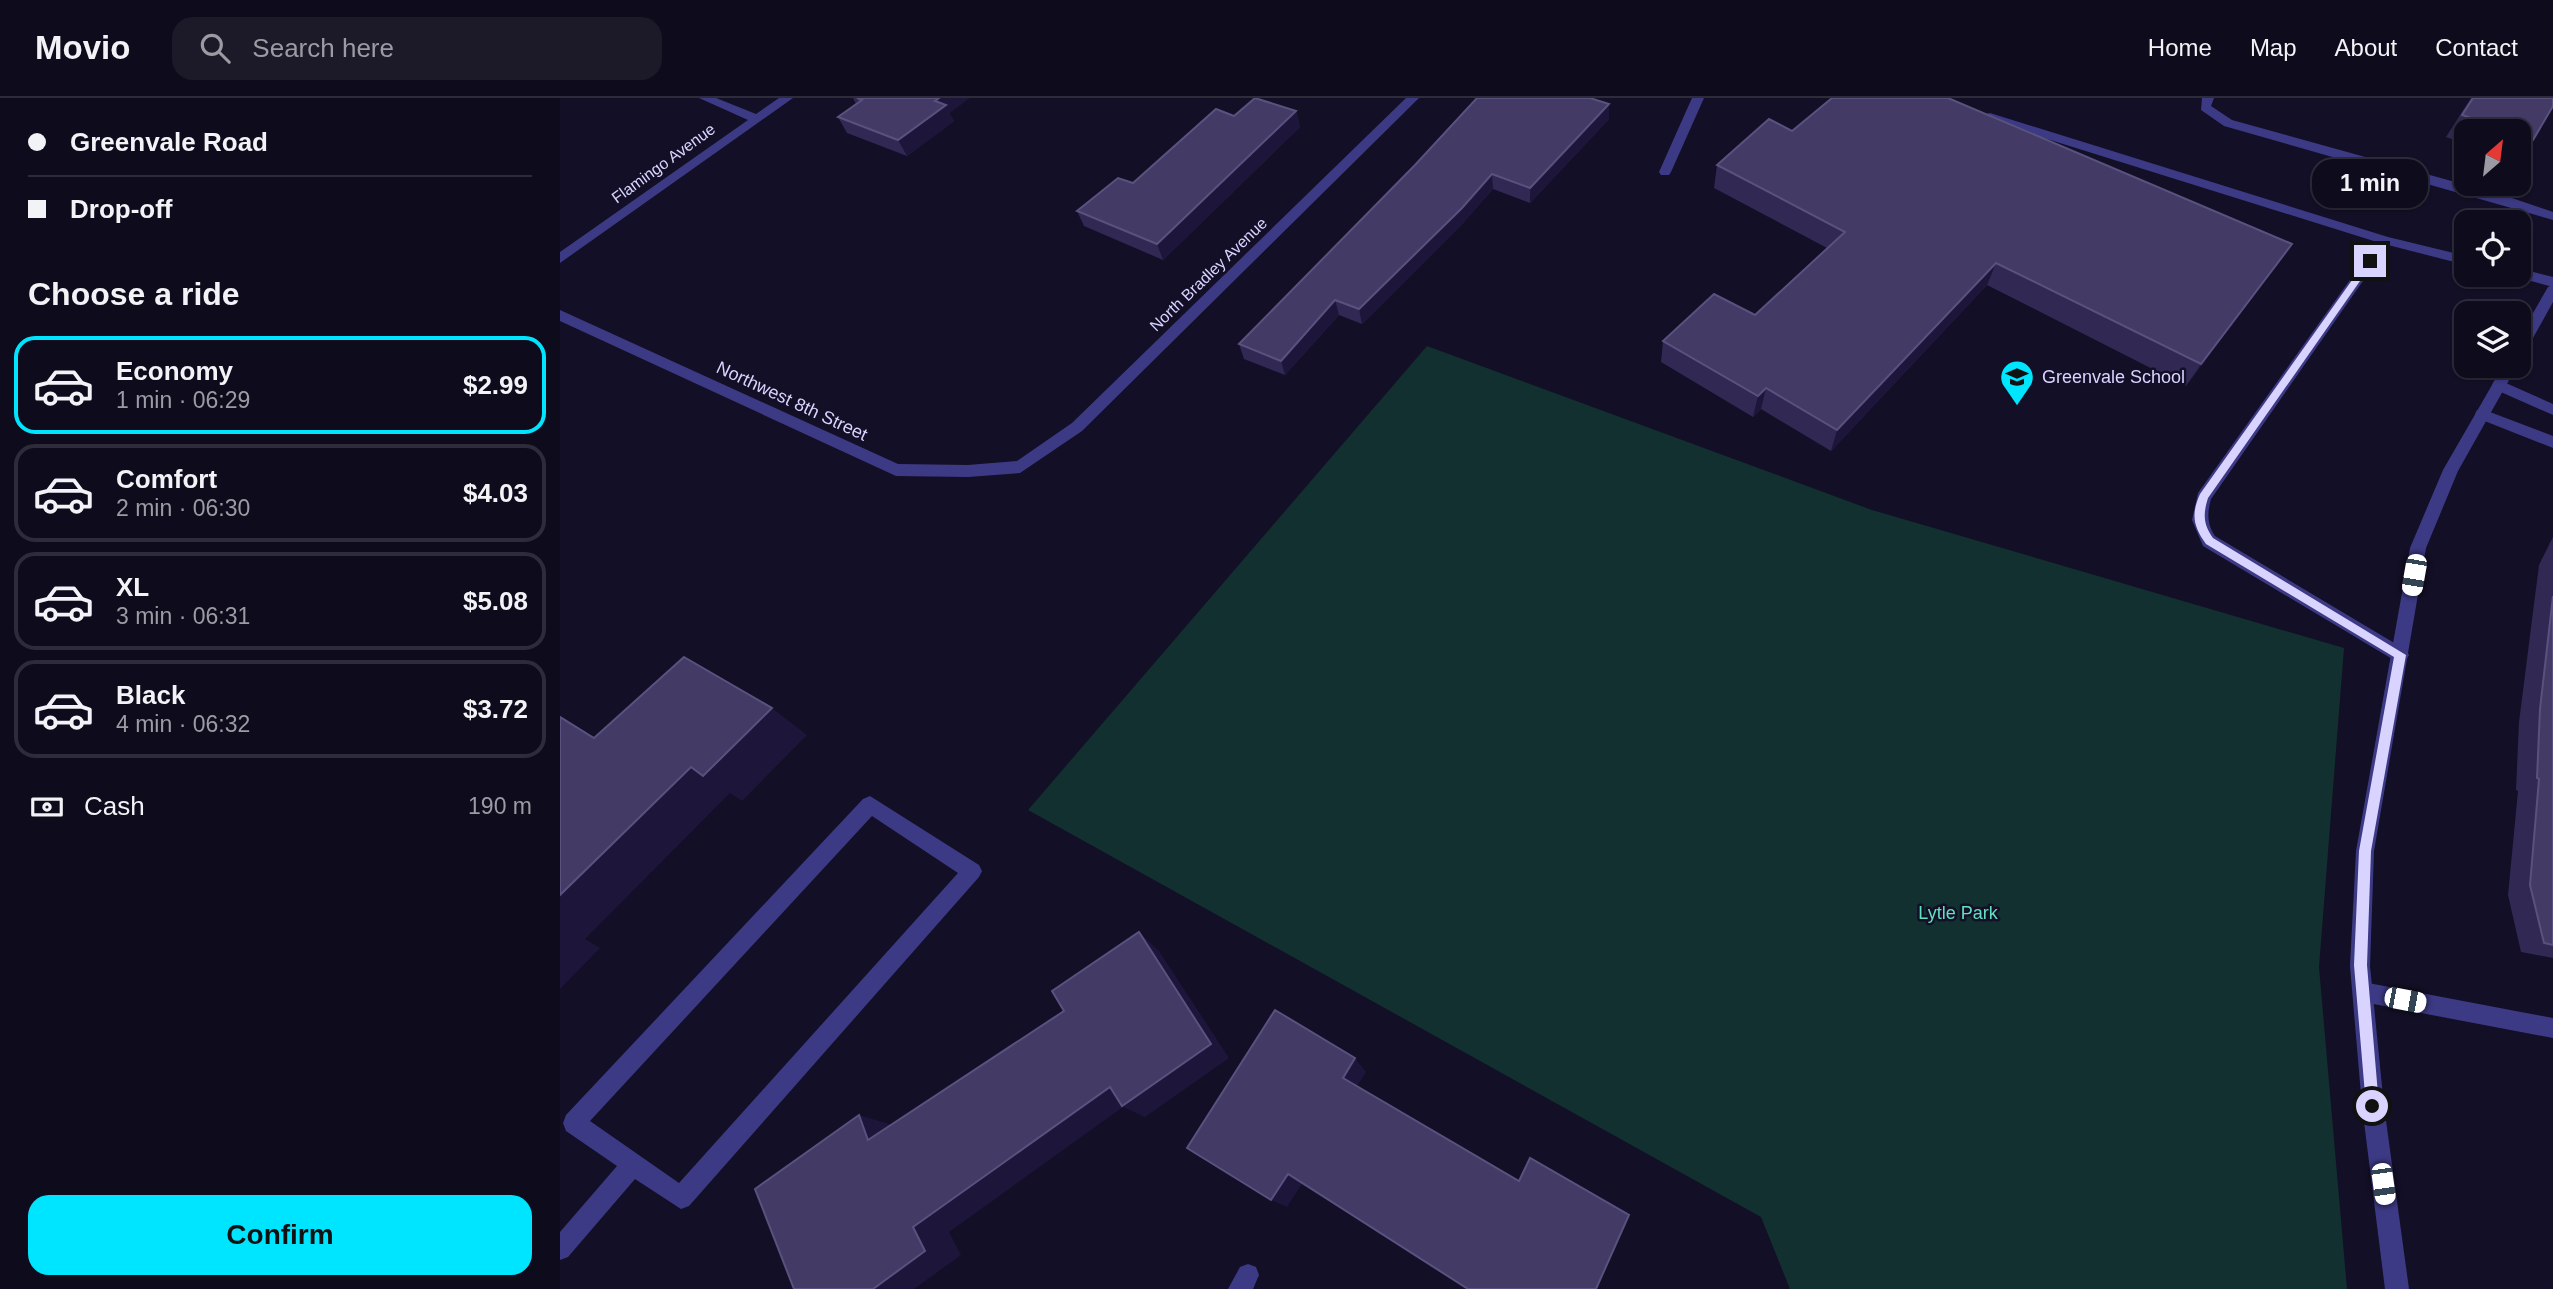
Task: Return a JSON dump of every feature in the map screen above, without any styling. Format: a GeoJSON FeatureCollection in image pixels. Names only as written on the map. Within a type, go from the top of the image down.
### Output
{"type":"FeatureCollection","features":[{"type":"Feature","properties":{"kind":"street"},"geometry":{"type":"LineString","coordinates":[[705,98],[755,118]]}},
{"type":"Feature","properties":{"kind":"street","name":"Flamingo Avenue"},"geometry":{"type":"LineString","coordinates":[[560,258],[787,98]]}},
{"type":"Feature","properties":{"kind":"street","name":"North Bradley Avenue"},"geometry":{"type":"LineString","coordinates":[[1020,467],[1077,427],[1413,98]]}},
{"type":"Feature","properties":{"kind":"street"},"geometry":{"type":"LineString","coordinates":[[1665,172],[1698,98]]}},
{"type":"Feature","properties":{"kind":"street"},"geometry":{"type":"LineString","coordinates":[[2208,98],[2205,107],[2228,123],[2553,216]]}},
{"type":"Feature","properties":{"kind":"street"},"geometry":{"type":"LineString","coordinates":[[1983,115],[2385,240],[2454,258]]}},
{"type":"Feature","properties":{"kind":"street"},"geometry":{"type":"LineString","coordinates":[[2385,240],[2204,497],[2199,513],[2200,528],[2209,541],[2400,655]]}},
{"type":"Feature","properties":{"kind":"street"},"geometry":{"type":"LineString","coordinates":[[2531,277],[2553,282]]}},
{"type":"Feature","properties":{"kind":"street"},"geometry":{"type":"LineString","coordinates":[[2531,329],[2553,290]]}},
{"type":"Feature","properties":{"kind":"street","name":"Northwest 8th Street"},"geometry":{"type":"LineString","coordinates":[[560,315],[896,470],[968,471],[1020,467]]}},
{"type":"Feature","properties":{"kind":"street"},"geometry":{"type":"LineString","coordinates":[[2397,1289],[2372,1106],[2360,965],[2365,851],[2418,548],[2451,470],[2504,378]]}},
{"type":"Feature","properties":{"kind":"street"},"geometry":{"type":"LineString","coordinates":[[2500,385],[2553,410]]}},
{"type":"Feature","properties":{"kind":"street"},"geometry":{"type":"LineString","coordinates":[[2482,414],[2553,442]]}},
{"type":"Feature","properties":{"kind":"street"},"geometry":{"type":"LineString","coordinates":[[870,805],[972,871],[681,1198],[632,1166],[574,1123],[870,805]]}},
{"type":"Feature","properties":{"kind":"street"},"geometry":{"type":"LineString","coordinates":[[2362,992],[2553,1028]]}},
{"type":"Feature","properties":{"kind":"street"},"geometry":{"type":"LineString","coordinates":[[560,1249],[632,1166]]}},
{"type":"Feature","properties":{"kind":"green space","name":"Lytle Park"},"geometry":{"type":"Polygon","coordinates":[[[1427,346],[1872,510],[2344,648],[2319,967],[2347,1289],[1790,1289],[1761,1217],[1028,810],[1427,346]]]}},
{"type":"Feature","properties":{"kind":"building"},"geometry":{"type":"Polygon","coordinates":[[[857,98],[939,98],[935,101],[946,105],[898,140],[838,117],[862,100],[857,98]]]}},
{"type":"Feature","properties":{"kind":"building"},"geometry":{"type":"Polygon","coordinates":[[[1255,98],[1296,111],[1157,244],[1077,211],[1118,178],[1133,183],[1216,109],[1234,116],[1255,98]]]}},
{"type":"Feature","properties":{"kind":"building"},"geometry":{"type":"Polygon","coordinates":[[[1477,98],[1590,98],[1609,104],[1530,188],[1492,174],[1462,208],[1359,309],[1335,300],[1281,361],[1239,344],[1415,165],[1477,98]]]}},
{"type":"Feature","properties":{"kind":"building"},"geometry":{"type":"Polygon","coordinates":[[[1832,98],[1948,98],[2292,244],[2201,364],[1996,263],[1837,430],[1766,388],[1758,396],[1663,341],[1714,294],[1755,315],[1845,232],[1717,165],[1769,119],[1792,131],[1832,98]]]}},
{"type":"Feature","properties":{"kind":"building"},"geometry":{"type":"Polygon","coordinates":[[[2473,98],[2553,98],[2553,106],[2533,140],[2531,119],[2474,119],[2462,115],[2473,98]]]}},
{"type":"Feature","properties":{"kind":"building"},"geometry":{"type":"Polygon","coordinates":[[[2553,596],[2553,945],[2544,943],[2530,885],[2539,779],[2540,709],[2553,596]]]}},
{"type":"Feature","properties":{"kind":"building"},"geometry":{"type":"Polygon","coordinates":[[[684,657],[772,708],[703,776],[691,767],[560,895],[560,717],[594,738],[684,657]]]}},
{"type":"Feature","properties":{"kind":"building"},"geometry":{"type":"Polygon","coordinates":[[[1139,932],[1211,1044],[1122,1106],[1110,1087],[913,1227],[925,1251],[873,1289],[794,1289],[755,1189],[859,1115],[868,1140],[1064,1011],[1052,991],[1139,932]]]}},
{"type":"Feature","properties":{"kind":"building"},"geometry":{"type":"Polygon","coordinates":[[[1275,1010],[1355,1058],[1343,1078],[1519,1181],[1530,1158],[1629,1215],[1596,1289],[1468,1289],[1288,1174],[1271,1200],[1187,1148],[1275,1010]]]}},
{"type":"Feature","properties":{"kind":"place","name":"Greenvale School"},"geometry":{"type":"Point","coordinates":[2017,407]}},
{"type":"Feature","properties":{"kind":"route"},"geometry":{"type":"LineString","coordinates":[[2370,261],[2204,497],[2199,513],[2200,528],[2209,541],[2400,655],[2365,851],[2360,965],[2372,1106]]}}]}
